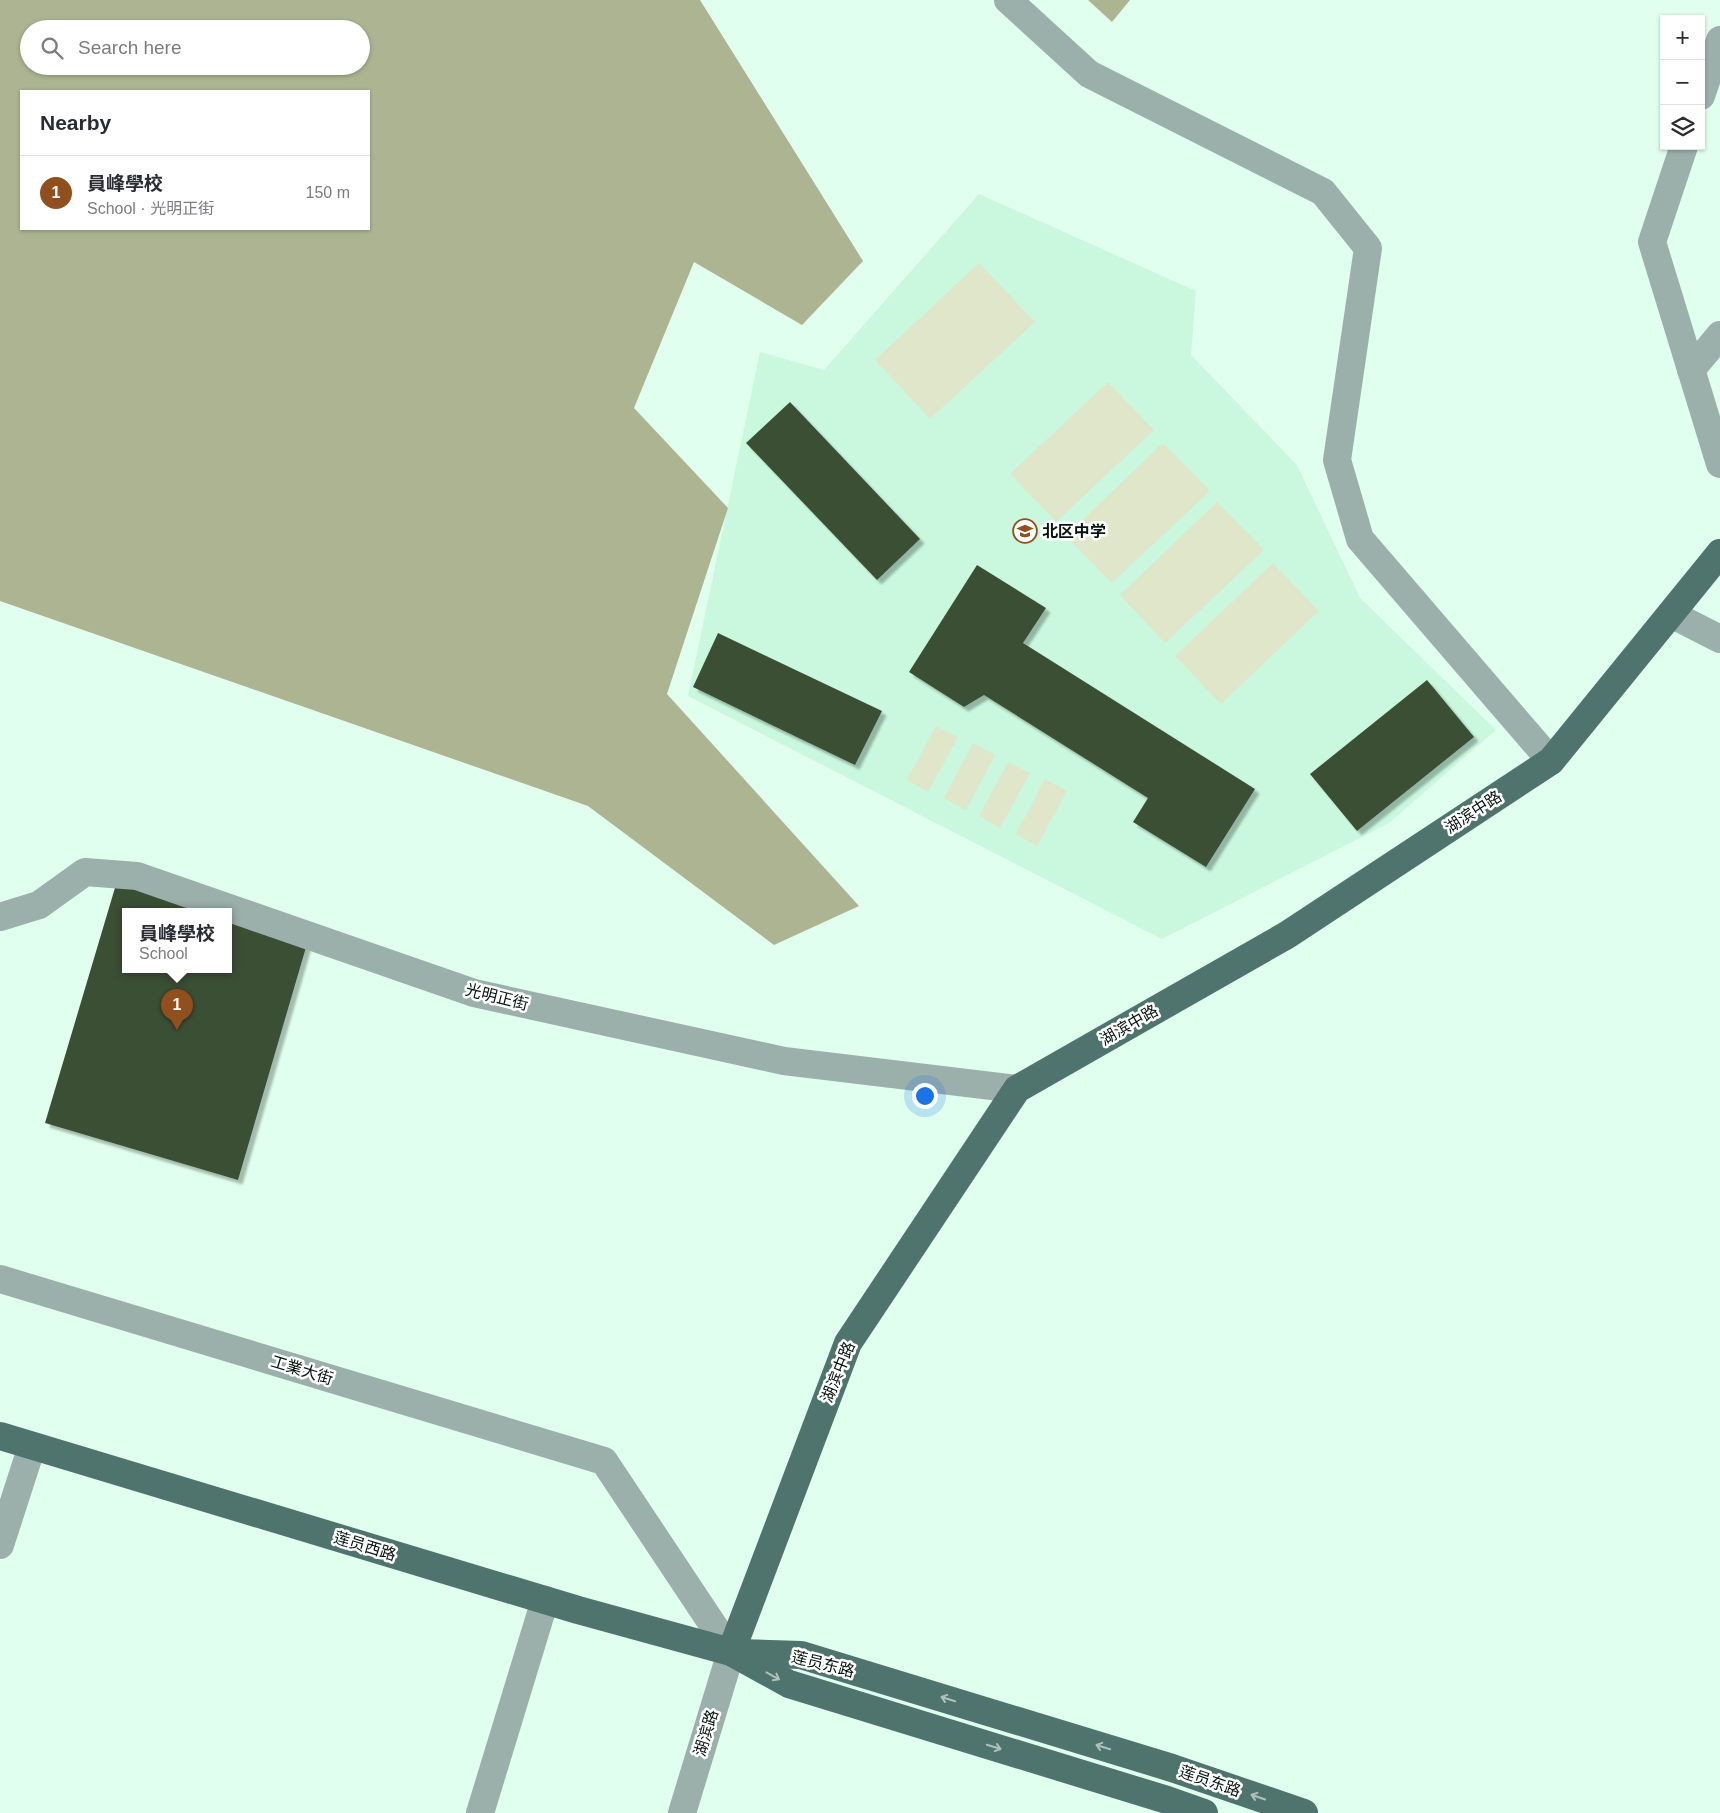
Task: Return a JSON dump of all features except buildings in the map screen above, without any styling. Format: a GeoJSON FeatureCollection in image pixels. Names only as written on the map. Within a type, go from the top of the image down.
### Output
{"type":"FeatureCollection","features":[{"type":"Feature","properties":{"kind":"main road","name":"湖滨中路"},"geometry":{"type":"LineString","coordinates":[[730,1652],[848,1343],[1017,1089],[1287,934],[1551,761],[1720,553]]}},
{"type":"Feature","properties":{"kind":"main road","name":"莲员西路"},"geometry":{"type":"LineString","coordinates":[[0,1436],[545,1600],[730,1652]]}},
{"type":"Feature","properties":{"kind":"main road","name":"莲员东路"},"geometry":{"type":"LineString","coordinates":[[730,1652],[789,1684],[1165,1806],[1204,1813]]}},
{"type":"Feature","properties":{"kind":"main road","name":"莲员东路"},"geometry":{"type":"LineString","coordinates":[[730,1652],[801,1655],[1172,1768],[1304,1813]]}},
{"type":"Feature","properties":{"kind":"street"},"geometry":{"type":"LineString","coordinates":[[1008,0],[1089,74],[1323,192],[1368,248],[1337,460],[1360,539],[1551,761]]}},
{"type":"Feature","properties":{"kind":"street"},"geometry":{"type":"LineString","coordinates":[[1705,84],[1720,40]]}},
{"type":"Feature","properties":{"kind":"street"},"geometry":{"type":"LineString","coordinates":[[1683,150],[1652,242],[1720,464]]}},
{"type":"Feature","properties":{"kind":"street"},"geometry":{"type":"LineString","coordinates":[[1691,370],[1720,336]]}},
{"type":"Feature","properties":{"kind":"street"},"geometry":{"type":"LineString","coordinates":[[1671,614],[1720,639]]}},
{"type":"Feature","properties":{"kind":"street","name":"光明正街"},"geometry":{"type":"LineString","coordinates":[[0,917],[38,905],[85,872],[137,876],[229,908]]}},
{"type":"Feature","properties":{"kind":"street","name":"光明正街"},"geometry":{"type":"LineString","coordinates":[[232,909],[474,993],[784,1061],[1017,1089]]}},
{"type":"Feature","properties":{"kind":"street","name":"工業大街"},"geometry":{"type":"LineString","coordinates":[[0,1280],[604,1462],[730,1652]]}},
{"type":"Feature","properties":{"kind":"street"},"geometry":{"type":"LineString","coordinates":[[0,1545],[32,1446]]}},
{"type":"Feature","properties":{"kind":"street"},"geometry":{"type":"LineString","coordinates":[[480,1813],[545,1600]]}},
{"type":"Feature","properties":{"kind":"street","name":"湖滨路"},"geometry":{"type":"LineString","coordinates":[[682,1813],[730,1652]]}},
{"type":"Feature","properties":{"kind":"shaded area"},"geometry":{"type":"Polygon","coordinates":[[[0,0],[700,0],[863,261],[802,325],[694,262],[634,408],[728,508],[667,694],[859,906],[774,945],[588,806],[0,601],[0,0]]]}},
{"type":"Feature","properties":{"kind":"shaded area"},"geometry":{"type":"Polygon","coordinates":[[[1088,0],[1130,0],[1112,22],[1088,0]]]}},
{"type":"Feature","properties":{"kind":"shaded area","name":"北区中学"},"geometry":{"type":"Polygon","coordinates":[[[979,194],[1196,291],[1191,355],[1297,465],[1360,598],[1496,730],[1389,823],[1162,939],[688,696],[760,352],[824,370],[979,194]]]}},
{"type":"Feature","properties":{"kind":"shaded area"},"geometry":{"type":"Polygon","coordinates":[[[979,263],[1035,322],[930,419],[875,360],[979,263]]]}},
{"type":"Feature","properties":{"kind":"shaded area"},"geometry":{"type":"Polygon","coordinates":[[[1108,382],[1154,430],[1056,522],[1010,474],[1108,382]]]}},
{"type":"Feature","properties":{"kind":"shaded area"},"geometry":{"type":"Polygon","coordinates":[[[1163,443],[1210,491],[1112,583],[1066,536],[1163,443]]]}},
{"type":"Feature","properties":{"kind":"shaded area"},"geometry":{"type":"Polygon","coordinates":[[[1217,502],[1264,550],[1165,643],[1120,595],[1217,502]]]}},
{"type":"Feature","properties":{"kind":"shaded area"},"geometry":{"type":"Polygon","coordinates":[[[1273,563],[1319,611],[1221,704],[1175,656],[1273,563]]]}},
{"type":"Feature","properties":{"kind":"shaded area"},"geometry":{"type":"Polygon","coordinates":[[[936,726],[958,737],[928,792],[907,780],[936,726]]]}},
{"type":"Feature","properties":{"kind":"shaded area"},"geometry":{"type":"Polygon","coordinates":[[[973,743],[995,755],[966,810],[944,798],[973,743]]]}},
{"type":"Feature","properties":{"kind":"shaded area"},"geometry":{"type":"Polygon","coordinates":[[[1008,762],[1030,773],[1000,828],[979,816],[1008,762]]]}},
{"type":"Feature","properties":{"kind":"shaded area"},"geometry":{"type":"Polygon","coordinates":[[[1045,779],[1067,791],[1037,846],[1016,834],[1045,779]]]}},
{"type":"Feature","properties":{"kind":"place","name":"北区中学"},"geometry":{"type":"Point","coordinates":[1025,531]}},
{"type":"Feature","properties":{"kind":"place","name":"員峰學校"},"geometry":{"type":"Point","coordinates":[177,1030]}}]}
